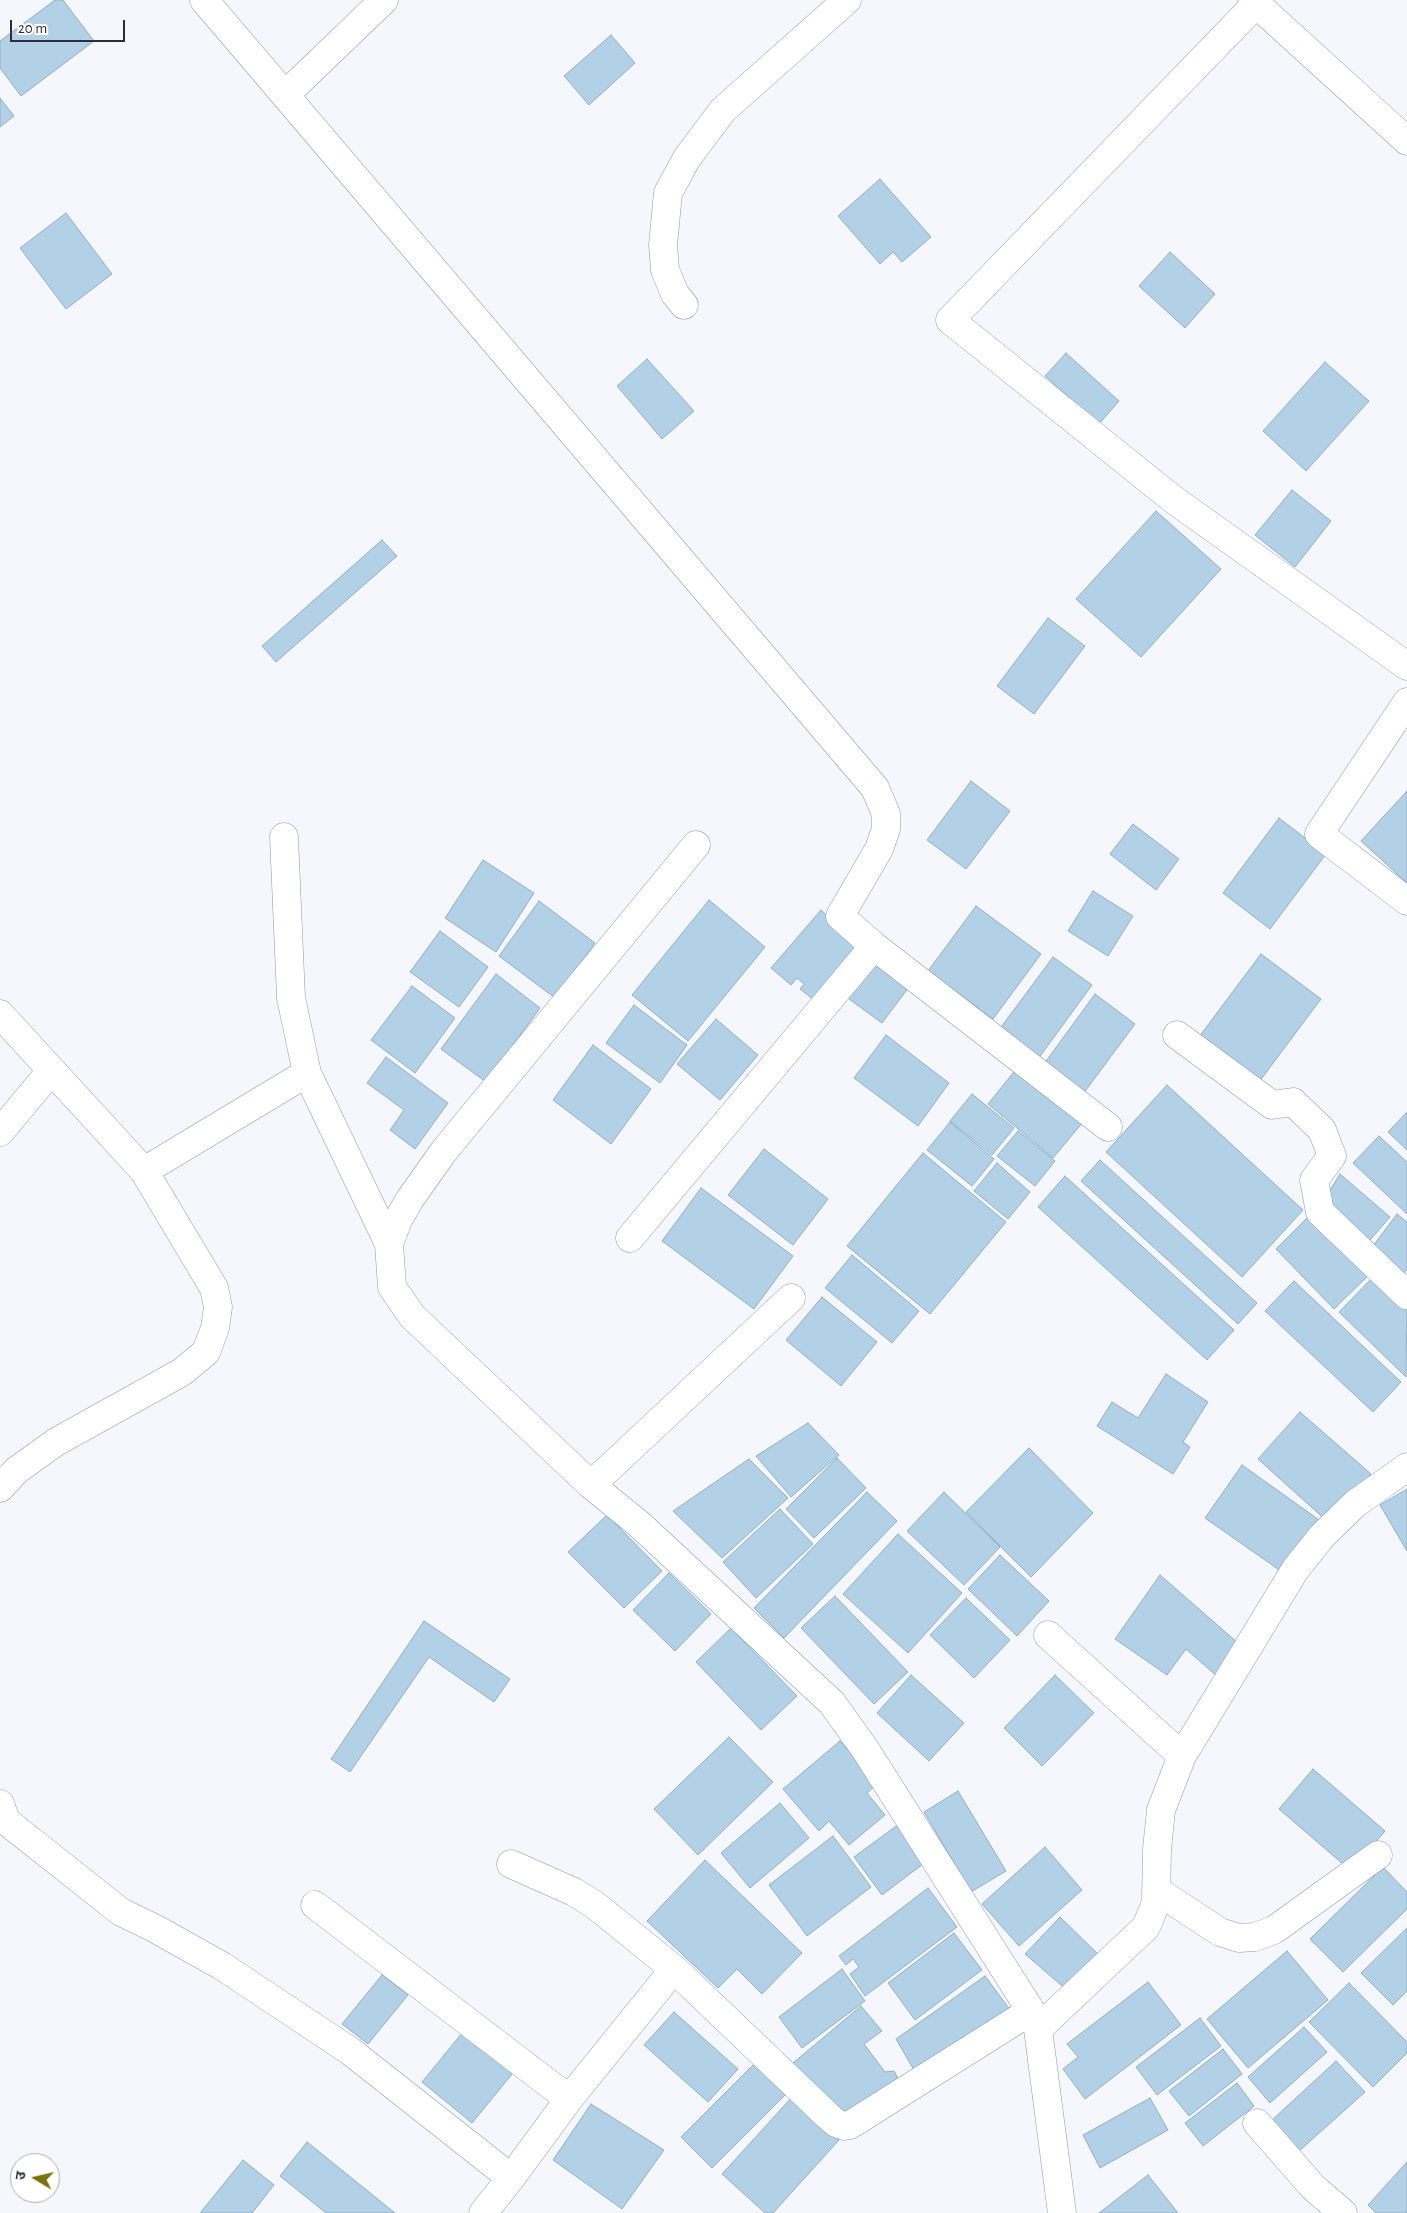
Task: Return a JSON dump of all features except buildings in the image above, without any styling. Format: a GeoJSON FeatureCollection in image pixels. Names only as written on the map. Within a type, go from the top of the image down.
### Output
{"type":"FeatureCollection","features":[{"type":"Feature","properties":{"kind":"street"},"geometry":{"type":"LineString","coordinates":[[204,0],[875,788],[886,814],[886,829],[879,849],[840,916],[874,946],[1108,1127]]}},
{"type":"Feature","properties":{"kind":"street"},"geometry":{"type":"LineString","coordinates":[[285,95],[384,0]]}},
{"type":"Feature","properties":{"kind":"street"},"geometry":{"type":"LineString","coordinates":[[684,305],[675,294],[665,270],[663,245],[668,193],[687,158],[723,110],[847,0]]}},
{"type":"Feature","properties":{"kind":"street"},"geometry":{"type":"LineString","coordinates":[[1407,141],[1254,2],[950,320],[1174,500],[1407,666]]}},
{"type":"Feature","properties":{"kind":"street"},"geometry":{"type":"LineString","coordinates":[[1407,702],[1318,834],[1407,901]]}},
{"type":"Feature","properties":{"kind":"street"},"geometry":{"type":"LineString","coordinates":[[284,837],[291,998],[307,1073],[389,1244],[392,1287],[412,1316],[591,1485],[639,1524],[832,1703],[865,1749],[1034,2020],[1062,2213]]}},
{"type":"Feature","properties":{"kind":"street"},"geometry":{"type":"LineString","coordinates":[[389,1244],[398,1220],[410,1199],[444,1151],[696,845]]}},
{"type":"Feature","properties":{"kind":"street"},"geometry":{"type":"LineString","coordinates":[[630,1238],[874,946]]}},
{"type":"Feature","properties":{"kind":"street"},"geometry":{"type":"LineString","coordinates":[[0,1014],[144,1171],[214,1288],[218,1307],[215,1328],[206,1352],[182,1372],[56,1442],[17,1470],[0,1488]]}},
{"type":"Feature","properties":{"kind":"street"},"geometry":{"type":"LineString","coordinates":[[1177,1035],[1272,1105],[1293,1102],[1322,1130],[1332,1156],[1314,1180],[1320,1212],[1407,1295]]}},
{"type":"Feature","properties":{"kind":"street"},"geometry":{"type":"LineString","coordinates":[[0,1132],[52,1071]]}},
{"type":"Feature","properties":{"kind":"street"},"geometry":{"type":"LineString","coordinates":[[144,1171],[307,1073]]}},
{"type":"Feature","properties":{"kind":"street"},"geometry":{"type":"LineString","coordinates":[[591,1485],[791,1298]]}},
{"type":"Feature","properties":{"kind":"street"},"geometry":{"type":"LineString","coordinates":[[511,1864],[574,1892],[595,1905],[674,1969],[836,2123],[844,2126],[850,2125],[1034,2020],[1146,1927],[1156,1903],[1157,1849],[1161,1810],[1182,1756],[1295,1570],[1322,1536],[1355,1504],[1407,1467]]}},
{"type":"Feature","properties":{"kind":"street"},"geometry":{"type":"LineString","coordinates":[[1048,1635],[1182,1756]]}},
{"type":"Feature","properties":{"kind":"street"},"geometry":{"type":"LineString","coordinates":[[0,1804],[6,1821],[121,1912],[222,1966],[350,2051],[511,2178]]}},
{"type":"Feature","properties":{"kind":"street"},"geometry":{"type":"LineString","coordinates":[[1156,1890],[1220,1932],[1239,1938],[1255,1937],[1274,1930],[1378,1855]]}},
{"type":"Feature","properties":{"kind":"street"},"geometry":{"type":"LineString","coordinates":[[315,1905],[569,2099]]}},
{"type":"Feature","properties":{"kind":"street"},"geometry":{"type":"LineString","coordinates":[[483,2213],[569,2099],[674,1969]]}},
{"type":"Feature","properties":{"kind":"street"},"geometry":{"type":"LineString","coordinates":[[1257,2123],[1312,2187],[1343,2213]]}}]}
